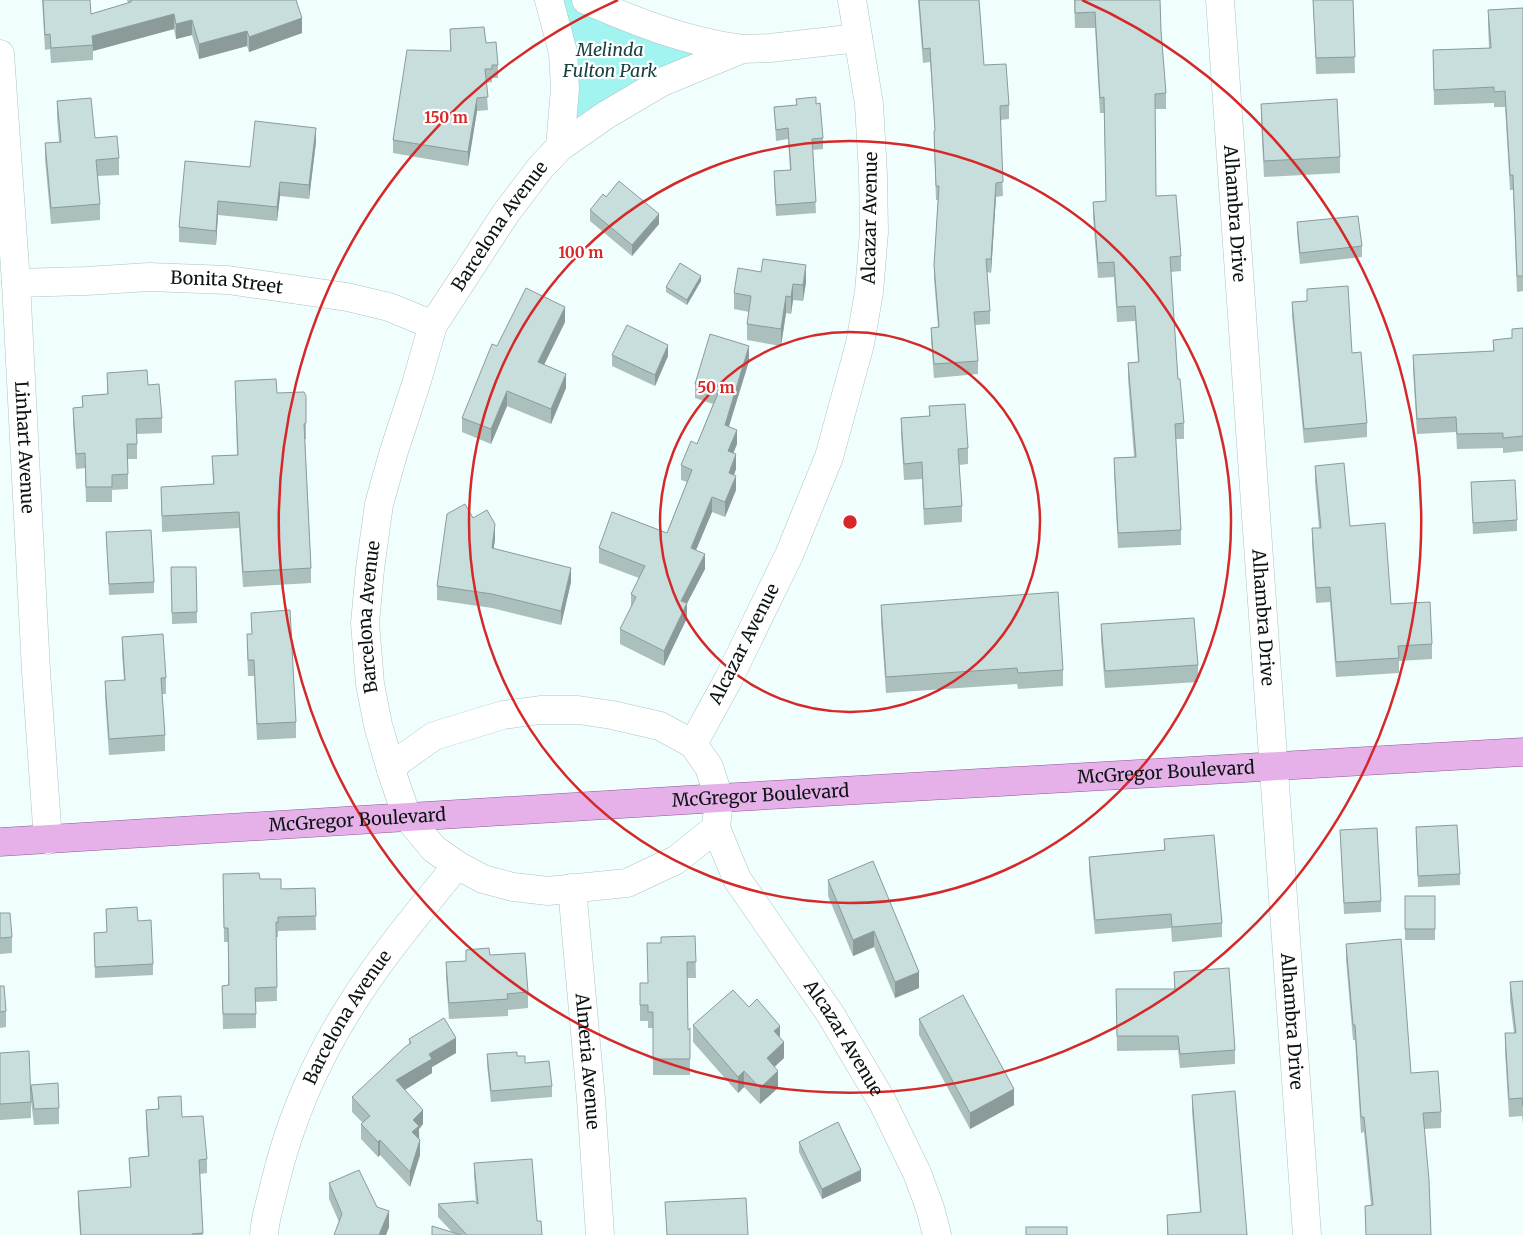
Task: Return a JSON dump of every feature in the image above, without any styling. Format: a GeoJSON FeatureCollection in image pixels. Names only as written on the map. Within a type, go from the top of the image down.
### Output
{"type":"FeatureCollection","features":[{"type":"Feature","properties":{"kind":"main road","name":"McGregor Boulevard"},"geometry":{"type":"LineString","coordinates":[[0,842],[1275,765],[1523,752]]}},
{"type":"Feature","properties":{"kind":"street","name":"Barcelona Avenue"},"geometry":{"type":"LineString","coordinates":[[549,0],[563,52],[565,89],[560,146]]}},
{"type":"Feature","properties":{"kind":"street","name":"Barcelona Avenue"},"geometry":{"type":"LineString","coordinates":[[586,0],[632,20],[716,46],[742,49],[770,48],[858,38]]}},
{"type":"Feature","properties":{"kind":"street","name":"Alcazar Avenue"},"geometry":{"type":"LineString","coordinates":[[852,0],[869,104],[874,174],[874,232],[869,292],[860,344],[829,457],[789,555],[728,680],[693,744],[709,767],[719,798],[716,828],[737,879],[831,1015],[882,1101],[917,1173],[930,1208],[937,1235]]}},
{"type":"Feature","properties":{"kind":"street","name":"Alhambra Drive"},"geometry":{"type":"LineString","coordinates":[[1220,0],[1250,448],[1275,765],[1307,1235]]}},
{"type":"Feature","properties":{"kind":"street","name":"Barcelona Avenue"},"geometry":{"type":"LineString","coordinates":[[264,1235],[281,1158],[299,1104],[321,1058],[351,1005],[390,948],[457,865],[434,849],[407,817],[378,725],[370,684],[366,624],[370,569],[379,504],[433,325],[506,213],[541,167],[560,146],[606,115],[662,82],[742,49]]}},
{"type":"Feature","properties":{"kind":"street","name":"Linhart Avenue"},"geometry":{"type":"LineString","coordinates":[[0,54],[16,283],[36,671],[48,840]]}},
{"type":"Feature","properties":{"kind":"street","name":"Bonita Street"},"geometry":{"type":"LineString","coordinates":[[16,283],[149,277],[228,280],[348,297],[389,307],[433,325]]}},
{"type":"Feature","properties":{"kind":"street"},"geometry":{"type":"LineString","coordinates":[[391,770],[400,760],[434,736],[503,715],[540,710],[578,710],[612,715],[660,726],[693,744]]}},
{"type":"Feature","properties":{"kind":"street"},"geometry":{"type":"LineString","coordinates":[[457,865],[483,879],[513,887],[548,891],[627,883],[676,860],[716,828]]}},
{"type":"Feature","properties":{"kind":"street","name":"Almeria Avenue"},"geometry":{"type":"LineString","coordinates":[[572,888],[591,1099],[600,1235]]}},
{"type":"Feature","properties":{"kind":"green space","name":"Melinda Fulton Park"},"geometry":{"type":"Polygon","coordinates":[[[549,0],[586,0],[716,46],[560,147],[549,0]]]}},
{"type":"Feature","properties":{"kind":"building"},"geometry":{"type":"Polygon","coordinates":[[[43,0],[90,0],[91,14],[131,2],[131,0],[296,0],[302,18],[249,37],[247,31],[199,44],[192,20],[176,24],[174,14],[92,36],[93,45],[51,48],[50,34],[45,35],[43,0]]]}},
{"type":"Feature","properties":{"kind":"building"},"geometry":{"type":"Polygon","coordinates":[[[919,0],[979,0],[984,65],[1006,64],[1009,105],[1000,106],[1003,182],[996,183],[991,259],[986,259],[990,311],[974,312],[978,361],[934,364],[931,328],[939,327],[934,265],[939,186],[936,186],[930,48],[923,49],[919,0]]]}},
{"type":"Feature","properties":{"kind":"building"},"geometry":{"type":"Polygon","coordinates":[[[1075,0],[1160,0],[1166,93],[1155,94],[1156,196],[1176,195],[1181,256],[1170,257],[1178,379],[1180,379],[1184,423],[1175,424],[1181,530],[1118,533],[1114,458],[1136,457],[1128,363],[1139,362],[1135,306],[1117,307],[1114,262],[1098,263],[1093,202],[1106,201],[1104,97],[1100,98],[1095,12],[1075,13],[1075,0]]]}},
{"type":"Feature","properties":{"kind":"building"},"geometry":{"type":"Polygon","coordinates":[[[1313,0],[1353,0],[1355,57],[1316,58],[1313,0]]]}},
{"type":"Feature","properties":{"kind":"building"},"geometry":{"type":"Polygon","coordinates":[[[1523,8],[1523,276],[1517,276],[1513,175],[1510,175],[1505,91],[1494,92],[1494,87],[1434,90],[1433,50],[1491,48],[1488,10],[1523,8]]]}},
{"type":"Feature","properties":{"kind":"building"},"geometry":{"type":"Polygon","coordinates":[[[484,27],[486,43],[496,42],[498,65],[492,65],[492,69],[485,69],[488,97],[477,98],[468,152],[393,140],[407,50],[451,51],[450,29],[484,27]]]}},
{"type":"Feature","properties":{"kind":"building"},"geometry":{"type":"Polygon","coordinates":[[[816,97],[816,104],[820,103],[823,138],[812,139],[816,202],[776,205],[774,171],[791,170],[788,128],[776,130],[774,107],[797,105],[796,99],[816,97]]]}},
{"type":"Feature","properties":{"kind":"building"},"geometry":{"type":"Polygon","coordinates":[[[91,98],[95,138],[117,136],[119,158],[96,160],[100,204],[51,208],[45,143],[61,142],[57,101],[91,98]]]}},
{"type":"Feature","properties":{"kind":"building"},"geometry":{"type":"Polygon","coordinates":[[[1337,99],[1340,157],[1264,161],[1261,104],[1337,99]]]}},
{"type":"Feature","properties":{"kind":"building"},"geometry":{"type":"Polygon","coordinates":[[[255,121],[316,128],[309,185],[280,182],[277,207],[218,201],[216,231],[179,227],[185,161],[250,167],[255,121]]]}},
{"type":"Feature","properties":{"kind":"building"},"geometry":{"type":"Polygon","coordinates":[[[619,181],[659,214],[632,245],[590,210],[603,194],[606,197],[619,181]]]}},
{"type":"Feature","properties":{"kind":"building"},"geometry":{"type":"Polygon","coordinates":[[[1358,216],[1362,246],[1300,253],[1297,222],[1358,216]]]}},
{"type":"Feature","properties":{"kind":"building"},"geometry":{"type":"Polygon","coordinates":[[[763,259],[806,265],[803,285],[793,284],[791,297],[786,296],[781,329],[747,324],[751,296],[734,293],[738,268],[761,272],[763,259]]]}},
{"type":"Feature","properties":{"kind":"building"},"geometry":{"type":"Polygon","coordinates":[[[680,263],[701,276],[687,300],[666,287],[680,263]]]}},
{"type":"Feature","properties":{"kind":"building"},"geometry":{"type":"Polygon","coordinates":[[[1348,286],[1352,353],[1361,352],[1367,423],[1304,429],[1292,302],[1307,301],[1307,289],[1348,286]]]}},
{"type":"Feature","properties":{"kind":"building"},"geometry":{"type":"Polygon","coordinates":[[[526,288],[565,307],[538,362],[566,374],[551,409],[507,391],[491,429],[462,418],[492,344],[497,346],[526,288]]]}},
{"type":"Feature","properties":{"kind":"building"},"geometry":{"type":"Polygon","coordinates":[[[627,325],[668,345],[655,375],[612,355],[627,325]]]}},
{"type":"Feature","properties":{"kind":"building"},"geometry":{"type":"Polygon","coordinates":[[[1523,328],[1523,436],[1503,438],[1503,433],[1457,434],[1456,417],[1417,419],[1413,355],[1494,351],[1493,340],[1512,338],[1512,329],[1523,328]]]}},
{"type":"Feature","properties":{"kind":"building"},"geometry":{"type":"Polygon","coordinates":[[[710,334],[749,346],[725,425],[737,430],[728,451],[736,454],[729,473],[736,476],[725,502],[712,497],[691,548],[705,554],[681,601],[687,603],[664,651],[620,629],[636,597],[631,594],[645,566],[599,548],[612,512],[667,533],[692,470],[681,465],[691,441],[697,444],[719,391],[695,384],[710,334]]]}},
{"type":"Feature","properties":{"kind":"building"},"geometry":{"type":"Polygon","coordinates":[[[147,370],[148,385],[159,384],[162,418],[136,419],[137,444],[127,444],[128,474],[112,475],[112,487],[86,487],[85,453],[76,454],[73,408],[83,407],[82,396],[108,394],[107,373],[147,370]]]}},
{"type":"Feature","properties":{"kind":"building"},"geometry":{"type":"Polygon","coordinates":[[[276,379],[277,393],[304,392],[306,396],[306,423],[304,424],[311,568],[243,572],[239,512],[162,516],[161,487],[214,484],[212,456],[238,455],[235,381],[276,379]]]}},
{"type":"Feature","properties":{"kind":"building"},"geometry":{"type":"Polygon","coordinates":[[[965,404],[968,448],[958,449],[962,506],[924,509],[922,462],[904,464],[901,418],[930,416],[929,406],[965,404]]]}},
{"type":"Feature","properties":{"kind":"building"},"geometry":{"type":"Polygon","coordinates":[[[1344,463],[1350,526],[1385,523],[1391,604],[1430,602],[1432,644],[1398,646],[1399,658],[1336,662],[1330,587],[1316,588],[1312,528],[1321,528],[1315,466],[1344,463]]]}},
{"type":"Feature","properties":{"kind":"building"},"geometry":{"type":"Polygon","coordinates":[[[1515,480],[1517,520],[1473,523],[1471,482],[1515,480]]]}},
{"type":"Feature","properties":{"kind":"building"},"geometry":{"type":"Polygon","coordinates":[[[465,504],[473,518],[487,510],[495,524],[492,548],[571,568],[561,611],[492,594],[437,586],[447,514],[465,504]]]}},
{"type":"Feature","properties":{"kind":"building"},"geometry":{"type":"Polygon","coordinates":[[[151,530],[154,582],[109,584],[106,532],[151,530]]]}},
{"type":"Feature","properties":{"kind":"building"},"geometry":{"type":"Polygon","coordinates":[[[171,567],[196,567],[197,612],[172,613],[171,567]]]}},
{"type":"Feature","properties":{"kind":"building"},"geometry":{"type":"Polygon","coordinates":[[[1058,592],[1063,670],[1018,673],[1017,668],[886,677],[881,605],[1058,592]]]}},
{"type":"Feature","properties":{"kind":"building"},"geometry":{"type":"Polygon","coordinates":[[[290,610],[296,722],[257,724],[254,660],[248,660],[247,634],[252,634],[251,613],[290,610]]]}},
{"type":"Feature","properties":{"kind":"building"},"geometry":{"type":"Polygon","coordinates":[[[1194,618],[1198,665],[1105,671],[1101,624],[1194,618]]]}},
{"type":"Feature","properties":{"kind":"building"},"geometry":{"type":"Polygon","coordinates":[[[163,634],[166,678],[161,678],[165,735],[109,739],[105,681],[125,680],[122,637],[163,634]]]}},
{"type":"Feature","properties":{"kind":"building"},"geometry":{"type":"Polygon","coordinates":[[[1457,825],[1460,874],[1418,876],[1416,827],[1457,825]]]}},
{"type":"Feature","properties":{"kind":"building"},"geometry":{"type":"Polygon","coordinates":[[[1377,828],[1381,901],[1344,903],[1340,830],[1377,828]]]}},
{"type":"Feature","properties":{"kind":"building"},"geometry":{"type":"Polygon","coordinates":[[[1214,835],[1222,923],[1172,927],[1171,914],[1095,920],[1089,857],[1165,850],[1164,839],[1214,835]]]}},
{"type":"Feature","properties":{"kind":"building"},"geometry":{"type":"Polygon","coordinates":[[[873,861],[919,972],[895,982],[874,931],[853,940],[828,880],[873,861]]]}},
{"type":"Feature","properties":{"kind":"building"},"geometry":{"type":"Polygon","coordinates":[[[259,873],[260,879],[281,879],[281,889],[315,888],[316,916],[278,917],[278,923],[276,922],[277,987],[255,988],[256,1014],[223,1014],[222,986],[229,985],[228,928],[224,928],[223,874],[259,873]]]}},
{"type":"Feature","properties":{"kind":"building"},"geometry":{"type":"Polygon","coordinates":[[[1405,896],[1435,896],[1435,929],[1405,929],[1405,896]]]}},
{"type":"Feature","properties":{"kind":"building"},"geometry":{"type":"Polygon","coordinates":[[[137,907],[138,921],[151,920],[153,964],[95,967],[94,933],[107,932],[106,909],[137,907]]]}},
{"type":"Feature","properties":{"kind":"building"},"geometry":{"type":"Polygon","coordinates":[[[0,913],[10,913],[12,937],[0,938],[0,913]]]}},
{"type":"Feature","properties":{"kind":"building"},"geometry":{"type":"Polygon","coordinates":[[[695,936],[696,962],[687,962],[690,1059],[653,1059],[653,1012],[648,1012],[648,1005],[640,1005],[640,983],[648,983],[647,943],[661,943],[661,937],[695,936]]]}},
{"type":"Feature","properties":{"kind":"building"},"geometry":{"type":"Polygon","coordinates":[[[1401,939],[1411,1073],[1438,1071],[1441,1112],[1423,1113],[1429,1180],[1431,1235],[1366,1235],[1365,1206],[1373,1205],[1364,1117],[1361,1117],[1355,1025],[1353,1025],[1346,944],[1401,939]]]}},
{"type":"Feature","properties":{"kind":"building"},"geometry":{"type":"Polygon","coordinates":[[[489,948],[490,955],[525,953],[528,992],[507,994],[508,999],[449,1003],[446,962],[466,961],[466,950],[489,948]]]}},
{"type":"Feature","properties":{"kind":"building"},"geometry":{"type":"Polygon","coordinates":[[[1229,968],[1235,1050],[1180,1054],[1178,1036],[1117,1036],[1116,989],[1175,989],[1174,972],[1229,968]]]}},
{"type":"Feature","properties":{"kind":"building"},"geometry":{"type":"Polygon","coordinates":[[[1523,981],[1523,1106],[1522,1098],[1509,1099],[1505,1033],[1516,1033],[1510,982],[1523,981]]]}},
{"type":"Feature","properties":{"kind":"building"},"geometry":{"type":"Polygon","coordinates":[[[0,986],[4,986],[6,1011],[0,1012],[0,986]]]}},
{"type":"Feature","properties":{"kind":"building"},"geometry":{"type":"Polygon","coordinates":[[[733,990],[749,1007],[757,999],[780,1026],[774,1031],[784,1042],[767,1058],[778,1071],[760,1088],[744,1071],[738,1077],[693,1025],[733,990]]]}},
{"type":"Feature","properties":{"kind":"building"},"geometry":{"type":"Polygon","coordinates":[[[963,995],[1014,1089],[970,1113],[919,1019],[963,995]]]}},
{"type":"Feature","properties":{"kind":"building"},"geometry":{"type":"Polygon","coordinates":[[[444,1018],[456,1038],[429,1054],[432,1059],[396,1080],[423,1110],[413,1120],[419,1126],[412,1132],[420,1140],[410,1172],[380,1140],[378,1142],[361,1124],[370,1116],[352,1097],[411,1043],[409,1039],[444,1018]]]}},
{"type":"Feature","properties":{"kind":"building"},"geometry":{"type":"Polygon","coordinates":[[[29,1051],[31,1102],[0,1104],[0,1053],[29,1051]]]}},
{"type":"Feature","properties":{"kind":"building"},"geometry":{"type":"Polygon","coordinates":[[[517,1052],[517,1056],[525,1056],[525,1063],[549,1061],[552,1086],[491,1091],[487,1054],[517,1052]]]}},
{"type":"Feature","properties":{"kind":"building"},"geometry":{"type":"Polygon","coordinates":[[[58,1083],[59,1108],[34,1109],[31,1085],[58,1083]]]}},
{"type":"Feature","properties":{"kind":"building"},"geometry":{"type":"Polygon","coordinates":[[[1235,1091],[1247,1235],[1168,1235],[1167,1215],[1201,1212],[1192,1095],[1235,1091]]]}},
{"type":"Feature","properties":{"kind":"building"},"geometry":{"type":"Polygon","coordinates":[[[181,1096],[182,1117],[203,1116],[207,1159],[199,1160],[203,1233],[193,1235],[81,1235],[78,1191],[131,1187],[129,1158],[149,1156],[146,1110],[159,1109],[158,1097],[181,1096]]]}},
{"type":"Feature","properties":{"kind":"building"},"geometry":{"type":"Polygon","coordinates":[[[838,1122],[861,1170],[822,1189],[799,1142],[838,1122]]]}},
{"type":"Feature","properties":{"kind":"building"},"geometry":{"type":"Polygon","coordinates":[[[532,1159],[537,1221],[541,1221],[542,1235],[467,1235],[438,1204],[474,1201],[478,1204],[474,1163],[532,1159]]]}},
{"type":"Feature","properties":{"kind":"building"},"geometry":{"type":"Polygon","coordinates":[[[359,1170],[377,1207],[389,1211],[379,1235],[334,1235],[342,1214],[329,1183],[359,1170]]]}},
{"type":"Feature","properties":{"kind":"building"},"geometry":{"type":"Polygon","coordinates":[[[746,1198],[748,1235],[667,1235],[665,1202],[746,1198]]]}},
{"type":"Feature","properties":{"kind":"building"},"geometry":{"type":"Polygon","coordinates":[[[432,1226],[461,1235],[432,1235],[432,1226]]]}},
{"type":"Feature","properties":{"kind":"building"},"geometry":{"type":"Polygon","coordinates":[[[1026,1227],[1067,1227],[1067,1235],[1026,1235],[1026,1227]]]}}]}
